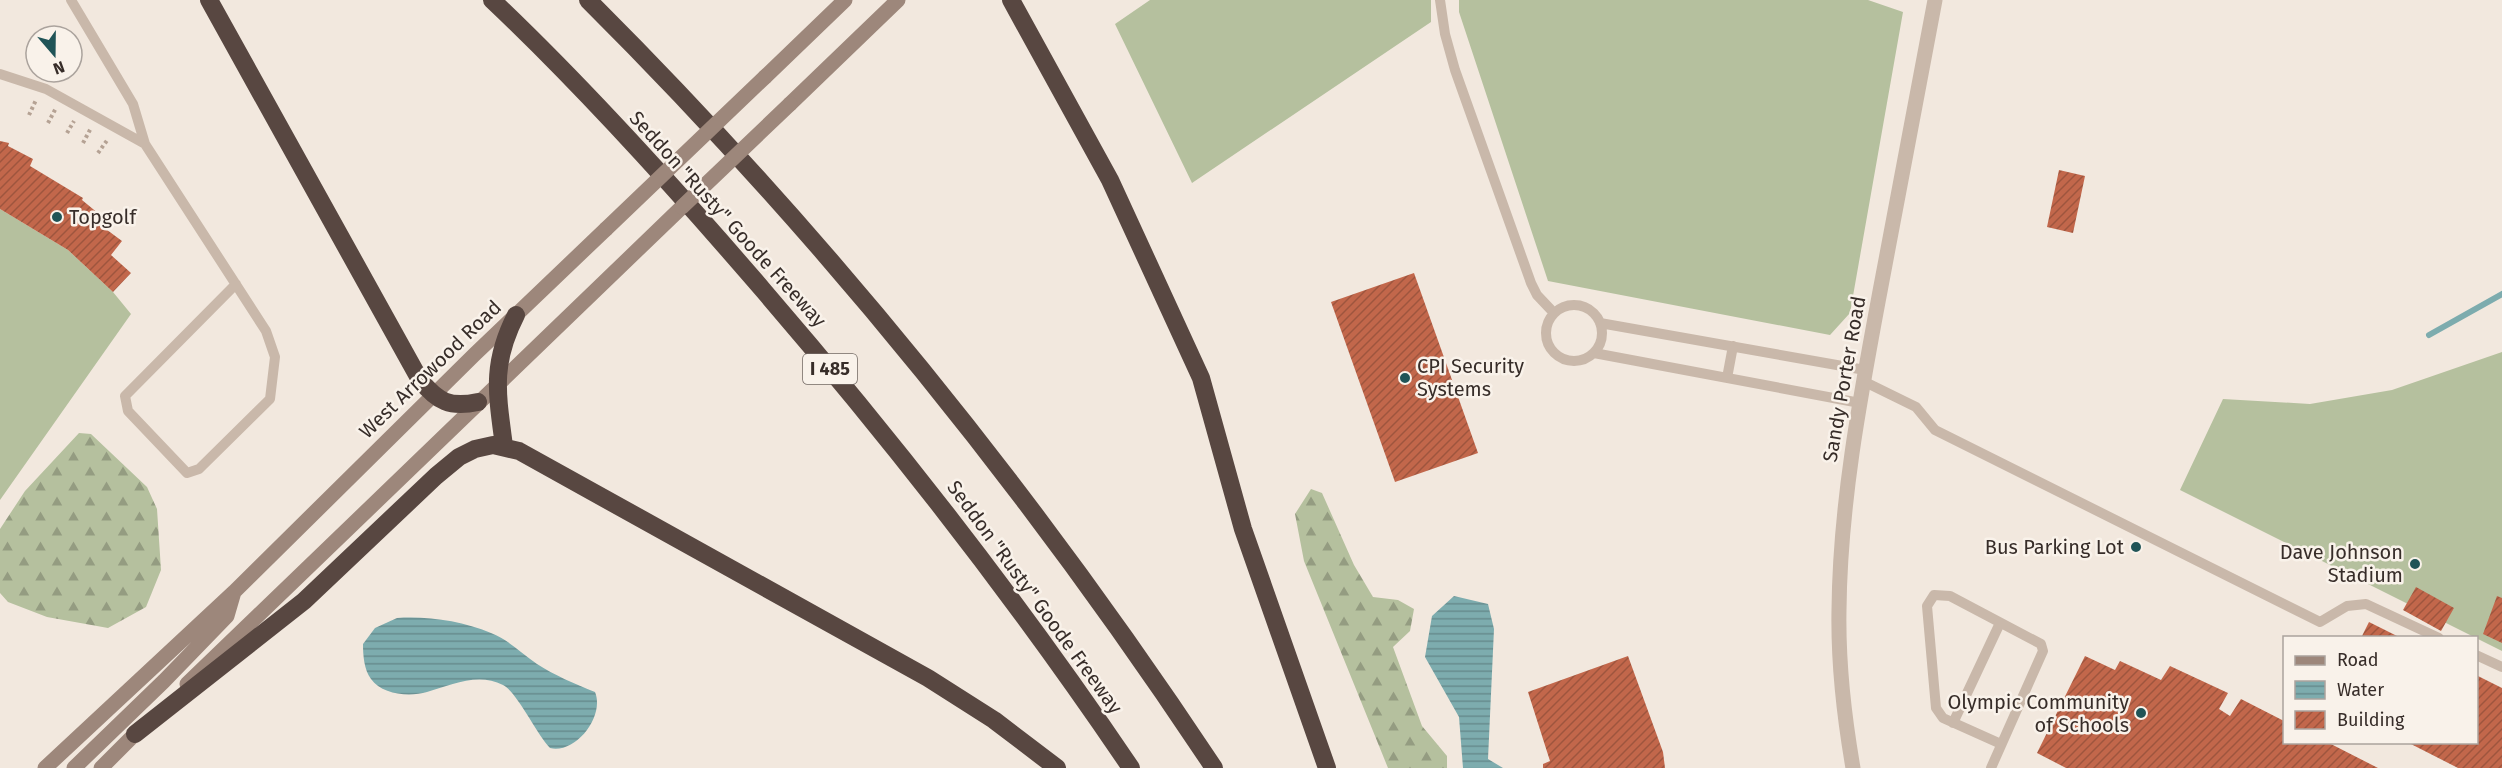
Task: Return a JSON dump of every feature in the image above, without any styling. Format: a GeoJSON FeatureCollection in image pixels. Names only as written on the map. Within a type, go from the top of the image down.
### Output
{"type":"FeatureCollection","features":[{"type":"Feature","properties":{"kind":"highway"},"geometry":{"type":"LineString","coordinates":[[208,0],[411,364],[433,396],[456,405],[478,402]]}},
{"type":"Feature","properties":{"kind":"highway","name":"Seddon \"Rusty\" Goode Freeway"},"geometry":{"type":"LineString","coordinates":[[492,0],[617,127],[728,250],[869,415],[1023,612],[1131,768]]}},
{"type":"Feature","properties":{"kind":"highway"},"geometry":{"type":"LineString","coordinates":[[588,0],[698,112],[788,211],[933,381],[1074,565],[1145,664],[1214,768]]}},
{"type":"Feature","properties":{"kind":"highway"},"geometry":{"type":"LineString","coordinates":[[1011,0],[1110,180],[1201,378],[1243,529],[1327,768]]}},
{"type":"Feature","properties":{"kind":"highway"},"geometry":{"type":"LineString","coordinates":[[504,446],[497,384],[502,346],[516,315]]}},
{"type":"Feature","properties":{"kind":"highway"},"geometry":{"type":"LineString","coordinates":[[135,734],[304,601],[459,457],[475,449],[493,445],[519,451],[618,504],[928,678],[994,720],[1057,768]]}},
{"type":"Feature","properties":{"kind":"main road","name":"West Arrowood Road"},"geometry":{"type":"LineString","coordinates":[[45,768],[234,592],[516,315],[845,0]]}},
{"type":"Feature","properties":{"kind":"main road"},"geometry":{"type":"LineString","coordinates":[[101,768],[478,402],[898,0]]}},
{"type":"Feature","properties":{"kind":"main road"},"geometry":{"type":"LineString","coordinates":[[74,768],[227,616],[234,592]]}},
{"type":"Feature","properties":{"kind":"street","name":"Sandy Porter Road"},"geometry":{"type":"LineString","coordinates":[[1853,768],[1841,676],[1839,610],[1842,537],[1864,376],[1935,0]]}},
{"type":"Feature","properties":{"kind":"lane"},"geometry":{"type":"LineString","coordinates":[[70,0],[133,104],[145,144],[236,284],[266,331],[275,357],[270,399],[199,469],[187,473],[128,411],[125,396],[236,284]]}},
{"type":"Feature","properties":{"kind":"lane"},"geometry":{"type":"LineString","coordinates":[[1440,0],[1445,34],[1455,70],[1531,283],[1537,295],[1554,313]]}},
{"type":"Feature","properties":{"kind":"lane"},"geometry":{"type":"LineString","coordinates":[[0,74],[46,89],[145,144]]}},
{"type":"Feature","properties":{"kind":"lane"},"geometry":{"type":"LineString","coordinates":[[1594,353],[1602,337],[1600,323],[1593,311],[1576,304],[1567,305],[1554,313],[1547,324],[1546,333],[1552,351],[1568,360],[1577,361],[1594,353],[1860,402]]}},
{"type":"Feature","properties":{"kind":"lane"},"geometry":{"type":"LineString","coordinates":[[1600,323],[1733,346],[1864,376],[1916,407],[1935,430],[2320,622],[2347,606],[2366,604],[2435,636]]}},
{"type":"Feature","properties":{"kind":"lane"},"geometry":{"type":"LineString","coordinates":[[1727,378],[1733,346]]}},
{"type":"Feature","properties":{"kind":"lane"},"geometry":{"type":"LineString","coordinates":[[1991,768],[2043,651],[2041,644],[1950,596],[1934,595],[1927,606],[1936,708],[1943,718],[2001,744]]}},
{"type":"Feature","properties":{"kind":"lane"},"geometry":{"type":"LineString","coordinates":[[1953,723],[2000,623]]}},
{"type":"Feature","properties":{"kind":"lane"},"geometry":{"type":"LineString","coordinates":[[2478,656],[2502,667]]}},
{"type":"Feature","properties":{"kind":"green space"},"geometry":{"type":"Polygon","coordinates":[[[1150,0],[1431,0],[1431,22],[1192,183],[1115,24],[1150,0]]]}},
{"type":"Feature","properties":{"kind":"green space"},"geometry":{"type":"Polygon","coordinates":[[[1459,0],[1868,0],[1903,12],[1850,313],[1830,335],[1548,281],[1459,12],[1459,0]]]}},
{"type":"Feature","properties":{"kind":"green space"},"geometry":{"type":"Polygon","coordinates":[[[0,209],[68,250],[113,292],[131,314],[0,500],[0,209]]]}},
{"type":"Feature","properties":{"kind":"green space","name":"Dave Johnson Stadium"},"geometry":{"type":"Polygon","coordinates":[[[2502,352],[2502,651],[2478,639],[2478,636],[2472,636],[2180,490],[2223,399],[2310,404],[2392,390],[2502,352]]]}},
{"type":"Feature","properties":{"kind":"green space"},"geometry":{"type":"Polygon","coordinates":[[[79,433],[91,434],[147,487],[157,509],[161,570],[146,607],[108,628],[47,617],[8,602],[0,593],[0,529],[25,491],[79,433]]]}},
{"type":"Feature","properties":{"kind":"green space"},"geometry":{"type":"Polygon","coordinates":[[[1311,489],[1322,493],[1354,565],[1373,597],[1398,600],[1414,609],[1410,631],[1393,647],[1422,726],[1447,756],[1447,768],[1388,768],[1304,561],[1295,514],[1311,489]]]}},
{"type":"Feature","properties":{"kind":"water"},"geometry":{"type":"Polygon","coordinates":[[[1454,596],[1488,604],[1494,629],[1488,759],[1503,768],[1463,768],[1459,717],[1425,657],[1432,616],[1454,596]]]}},
{"type":"Feature","properties":{"kind":"water"},"geometry":{"type":"Polygon","coordinates":[[[397,618],[445,620],[468,625],[497,636],[544,668],[595,692],[596,712],[592,722],[578,739],[569,745],[550,748],[514,696],[503,685],[494,681],[465,681],[413,694],[397,693],[382,688],[371,679],[367,671],[363,644],[375,628],[397,618]]]}},
{"type":"Feature","properties":{"kind":"building","name":"Topgolf"},"geometry":{"type":"Polygon","coordinates":[[[0,141],[9,143],[8,146],[33,159],[30,166],[83,198],[82,200],[99,214],[95,221],[122,241],[111,255],[131,273],[113,292],[68,250],[0,209],[0,141]]]}},
{"type":"Feature","properties":{"kind":"building"},"geometry":{"type":"Polygon","coordinates":[[[2059,170],[2085,176],[2073,233],[2047,227],[2059,170]]]}},
{"type":"Feature","properties":{"kind":"building","name":"CPI Security Systems"},"geometry":{"type":"Polygon","coordinates":[[[1414,273],[1478,453],[1395,482],[1331,302],[1414,273]]]}},
{"type":"Feature","properties":{"kind":"building"},"geometry":{"type":"Polygon","coordinates":[[[2416,587],[2454,608],[2441,631],[2403,610],[2416,587]]]}},
{"type":"Feature","properties":{"kind":"building"},"geometry":{"type":"Polygon","coordinates":[[[2497,596],[2502,598],[2502,643],[2483,634],[2497,596]]]}},
{"type":"Feature","properties":{"kind":"building"},"geometry":{"type":"Polygon","coordinates":[[[2369,622],[2397,636],[2362,636],[2369,622]]]}},
{"type":"Feature","properties":{"kind":"building"},"geometry":{"type":"Polygon","coordinates":[[[1628,656],[1663,752],[1665,768],[1543,768],[1543,764],[1550,761],[1528,692],[1628,656]]]}},
{"type":"Feature","properties":{"kind":"building","name":"Olympic Community of Schools"},"geometry":{"type":"Polygon","coordinates":[[[2085,656],[2115,670],[2120,661],[2161,680],[2170,666],[2228,693],[2219,709],[2230,716],[2241,699],[2283,720],[2283,744],[2331,744],[2378,768],[2066,768],[2037,753],[2085,656]]]}},
{"type":"Feature","properties":{"kind":"building"},"geometry":{"type":"Polygon","coordinates":[[[2478,676],[2502,688],[2502,768],[2458,768],[2411,744],[2478,744],[2478,676]]]}},
{"type":"Feature","properties":{"kind":"waterway"},"geometry":{"type":"LineString","coordinates":[[2429,335],[2502,294]]}},
{"type":"Feature","properties":{"kind":"place","name":"Topgolf"},"geometry":{"type":"Point","coordinates":[57,217]}},
{"type":"Feature","properties":{"kind":"place","name":"CPI Security Systems"},"geometry":{"type":"Point","coordinates":[1405,378]}},
{"type":"Feature","properties":{"kind":"place","name":"Bus Parking Lot"},"geometry":{"type":"Point","coordinates":[2136,547]}},
{"type":"Feature","properties":{"kind":"place","name":"Dave Johnson Stadium"},"geometry":{"type":"Point","coordinates":[2415,564]}},
{"type":"Feature","properties":{"kind":"place","name":"Olympic Community of Schools"},"geometry":{"type":"Point","coordinates":[2141,713]}}]}
